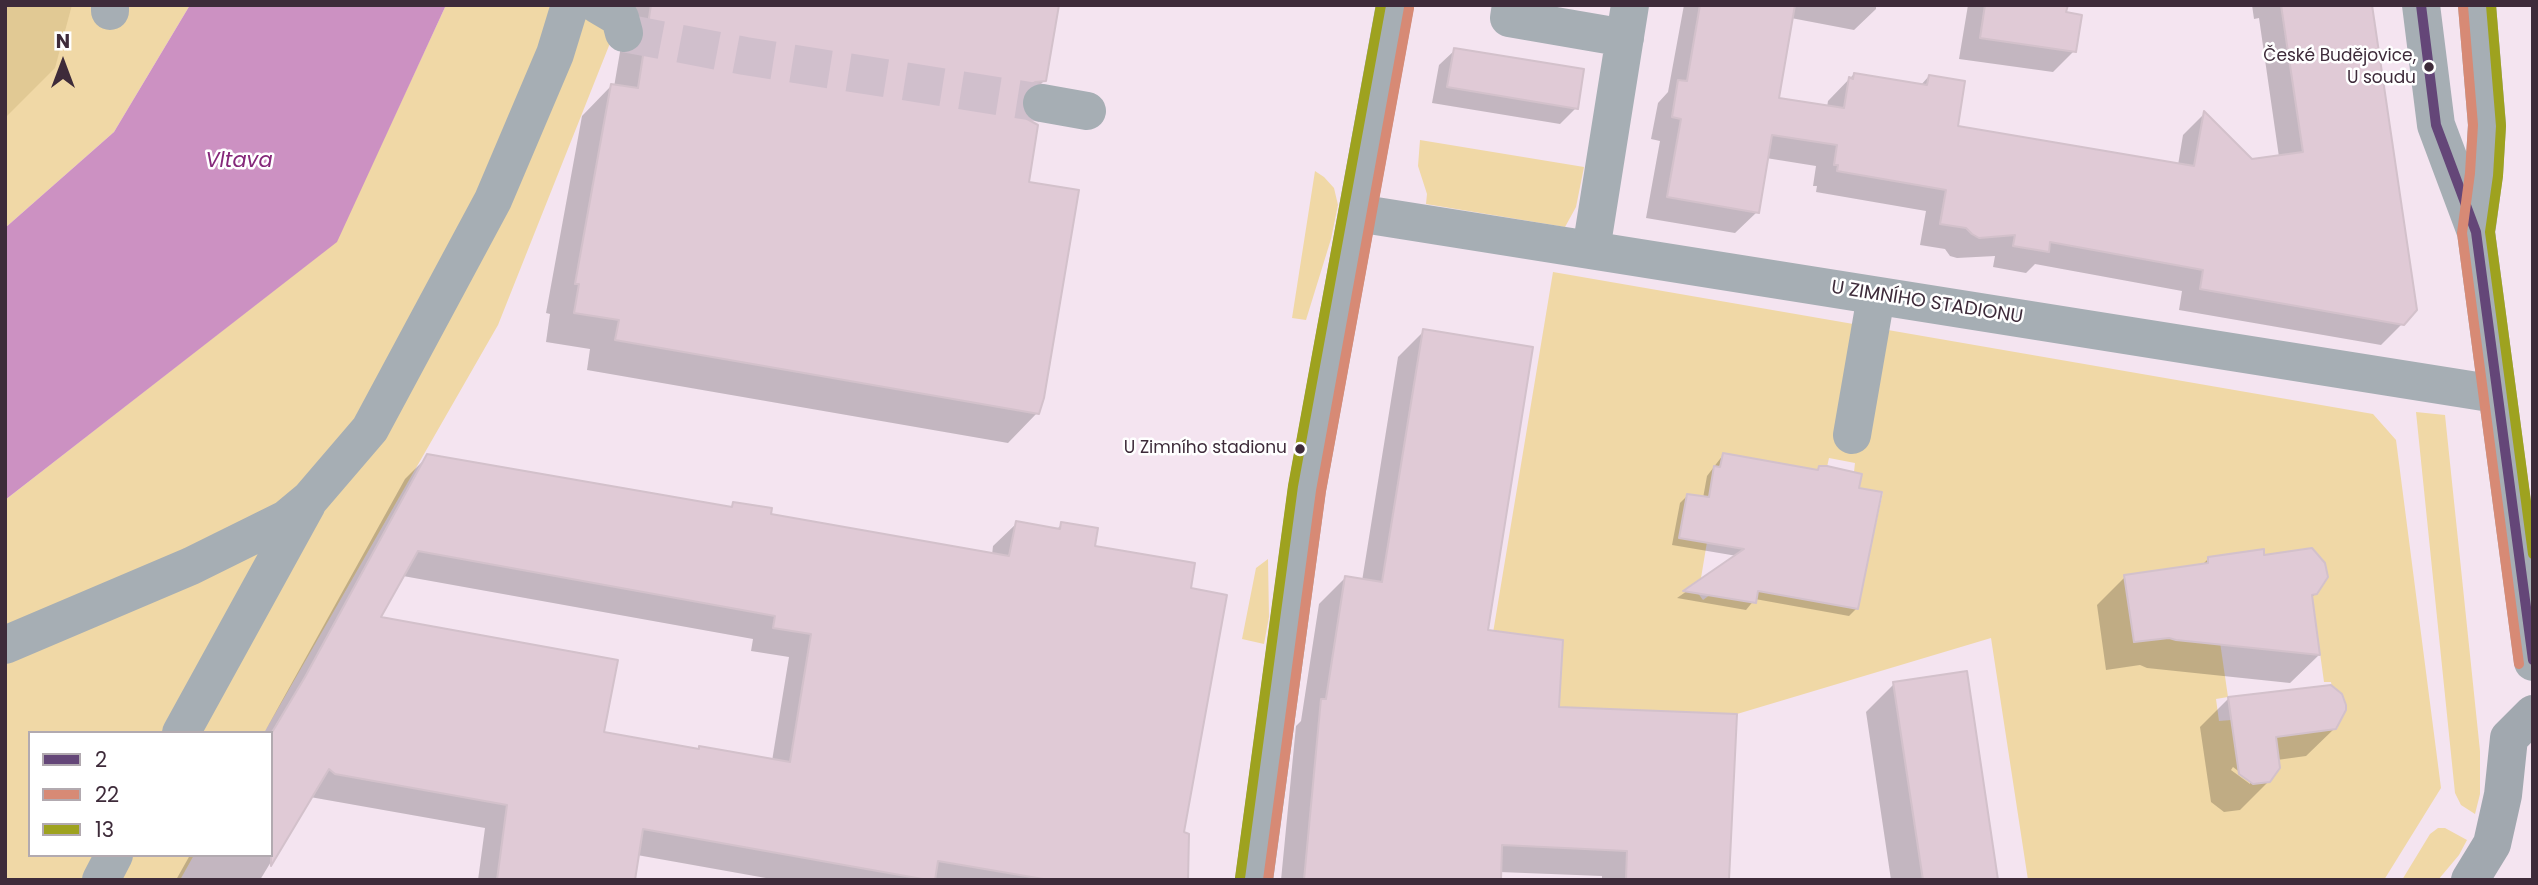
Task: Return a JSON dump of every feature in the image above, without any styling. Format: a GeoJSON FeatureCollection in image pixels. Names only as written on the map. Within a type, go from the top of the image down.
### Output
{"type":"FeatureCollection","features":[{"type":"Feature","properties":{"kind":"main road"},"geometry":{"type":"LineString","coordinates":[[2470,880],[2492,844],[2503,795],[2510,738],[2533,714]]}},
{"type":"Feature","properties":{"kind":"street"},"geometry":{"type":"LineString","coordinates":[[5,645],[191,566],[286,519],[310,499],[370,429],[493,200],[555,54],[570,5]]}},
{"type":"Feature","properties":{"kind":"street"},"geometry":{"type":"LineString","coordinates":[[598,5],[620,18],[624,33]]}},
{"type":"Feature","properties":{"kind":"street"},"geometry":{"type":"LineString","coordinates":[[1254,880],[1307,489],[1395,5]]}},
{"type":"Feature","properties":{"kind":"street"},"geometry":{"type":"LineString","coordinates":[[1511,5],[1509,18],[1627,22],[1591,250]]}},
{"type":"Feature","properties":{"kind":"street"},"geometry":{"type":"LineString","coordinates":[[2421,5],[2436,125],[2476,232],[2533,662]]}},
{"type":"Feature","properties":{"kind":"street"},"geometry":{"type":"LineString","coordinates":[[2476,232],[2487,125],[2477,5]]}},
{"type":"Feature","properties":{"kind":"street"},"geometry":{"type":"LineString","coordinates":[[1042,103],[1087,111]]}},
{"type":"Feature","properties":{"kind":"street","name":"U ZIMNÍHO STADIONU"},"geometry":{"type":"LineString","coordinates":[[1357,213],[2497,394]]}},
{"type":"Feature","properties":{"kind":"street"},"geometry":{"type":"LineString","coordinates":[[1852,435],[1876,296]]}},
{"type":"Feature","properties":{"kind":"street"},"geometry":{"type":"LineString","coordinates":[[182,731],[310,499]]}},
{"type":"Feature","properties":{"kind":"street"},"geometry":{"type":"LineString","coordinates":[[101,880],[113,857]]}},
{"type":"Feature","properties":{"kind":"shaded area"},"geometry":{"type":"Polygon","coordinates":[[[5,5],[190,5],[114,132],[5,228],[5,5]]]}},
{"type":"Feature","properties":{"kind":"shaded area"},"geometry":{"type":"Polygon","coordinates":[[[5,5],[72,5],[55,68],[5,118],[5,5]]]}},
{"type":"Feature","properties":{"kind":"shaded area"},"geometry":{"type":"Polygon","coordinates":[[[446,5],[622,5],[620,18],[498,325],[265,731],[28,731],[28,857],[193,857],[180,880],[5,880],[5,500],[336,242],[446,5]]]}},
{"type":"Feature","properties":{"kind":"shaded area"},"geometry":{"type":"Polygon","coordinates":[[[1420,140],[1584,167],[1576,207],[1565,227],[1426,204],[1427,194],[1418,166],[1420,140]]]}},
{"type":"Feature","properties":{"kind":"shaded area"},"geometry":{"type":"Polygon","coordinates":[[[1315,171],[1334,188],[1338,205],[1331,239],[1306,320],[1292,318],[1315,171]]]}},
{"type":"Feature","properties":{"kind":"shaded area"},"geometry":{"type":"Polygon","coordinates":[[[1553,272],[2373,414],[2396,440],[2441,788],[2384,880],[2028,880],[1991,638],[1737,714],[1481,705],[1553,272]],[[1723,453],[1720,467],[1714,466],[1714,498],[1687,494],[1707,542],[1701,578],[1692,585],[1703,600],[1711,594],[1755,603],[1759,584],[1858,605],[1883,492],[1859,488],[1862,474],[1854,472],[1855,463],[1829,458],[1827,467],[1819,466],[1817,476],[1772,462],[1723,453]],[[2313,548],[2264,555],[2208,557],[2208,563],[2125,575],[2169,638],[2220,642],[2228,697],[2216,699],[2219,721],[2231,720],[2239,774],[2253,784],[2270,782],[2279,768],[2276,737],[2338,728],[2337,722],[2346,708],[2342,695],[2332,688],[2331,682],[2324,682],[2312,595],[2319,593],[2318,587],[2325,582],[2328,575],[2323,561],[2314,555],[2313,548]],[[1563,640],[1532,660],[1562,663],[1563,640]]]}},
{"type":"Feature","properties":{"kind":"shaded area"},"geometry":{"type":"Polygon","coordinates":[[[2416,412],[2445,415],[2480,751],[2480,794],[2475,814],[2461,805],[2455,793],[2416,412]]]}},
{"type":"Feature","properties":{"kind":"shaded area"},"geometry":{"type":"Polygon","coordinates":[[[1268,559],[1269,617],[1264,644],[1242,639],[1256,568],[1268,559]]]}},
{"type":"Feature","properties":{"kind":"shaded area"},"geometry":{"type":"Polygon","coordinates":[[[2438,828],[2445,828],[2467,840],[2459,855],[2438,880],[2402,880],[2430,834],[2438,828]]]}},
{"type":"Feature","properties":{"kind":"water","name":"Vltava"},"geometry":{"type":"Polygon","coordinates":[[[190,5],[446,5],[337,242],[5,500],[5,228],[114,132],[190,5]]]}},
{"type":"Feature","properties":{"kind":"building"},"geometry":{"type":"Polygon","coordinates":[[[651,5],[1059,5],[1046,81],[1035,82],[1026,88],[1020,100],[1021,110],[1027,119],[1038,125],[1029,182],[1079,190],[1044,398],[1039,414],[615,340],[619,320],[574,313],[579,284],[575,284],[611,84],[638,88],[651,5]]]}},
{"type":"Feature","properties":{"kind":"building"},"geometry":{"type":"Polygon","coordinates":[[[1700,5],[1795,5],[1779,98],[1844,108],[1849,77],[1853,79],[1854,73],[1927,85],[1929,75],[1965,81],[1958,126],[2194,166],[2204,111],[2252,159],[2303,152],[2281,5],[2372,5],[2417,310],[2404,325],[2200,289],[2203,270],[2050,242],[2049,252],[2013,246],[2015,235],[1979,238],[1966,228],[1940,224],[1946,190],[1837,171],[1838,165],[1834,165],[1837,145],[1772,135],[1759,213],[1667,197],[1681,119],[1672,117],[1678,80],[1687,81],[1700,5]]]}},
{"type":"Feature","properties":{"kind":"building"},"geometry":{"type":"Polygon","coordinates":[[[1985,5],[2068,5],[2066,12],[2082,15],[2076,52],[1980,38],[1985,5]]]}},
{"type":"Feature","properties":{"kind":"building"},"geometry":{"type":"Polygon","coordinates":[[[1454,48],[1584,69],[1578,109],[1447,87],[1454,48]]]}},
{"type":"Feature","properties":{"kind":"building"},"geometry":{"type":"Polygon","coordinates":[[[1423,329],[1533,347],[1488,630],[1563,640],[1559,707],[1737,714],[1729,880],[1626,880],[1627,851],[1502,845],[1501,880],[1304,880],[1321,699],[1326,699],[1345,576],[1382,582],[1423,329]]]}},
{"type":"Feature","properties":{"kind":"building"},"geometry":{"type":"Polygon","coordinates":[[[1723,453],[1818,470],[1819,466],[1827,466],[1862,474],[1859,488],[1882,492],[1858,609],[1758,591],[1756,603],[1683,591],[1744,549],[1679,538],[1687,494],[1709,497],[1714,466],[1720,467],[1723,453]]]}},
{"type":"Feature","properties":{"kind":"building"},"geometry":{"type":"Polygon","coordinates":[[[427,454],[732,507],[733,502],[772,508],[771,514],[1009,556],[1016,521],[1060,529],[1061,522],[1098,528],[1095,546],[1195,563],[1191,588],[1227,595],[1184,832],[1189,834],[1188,880],[1049,880],[938,861],[935,880],[928,880],[643,829],[635,880],[497,880],[507,805],[335,774],[329,769],[271,866],[273,731],[427,454]],[[418,551],[381,617],[618,660],[604,732],[790,762],[811,634],[773,628],[775,616],[418,551]]]}},
{"type":"Feature","properties":{"kind":"building"},"geometry":{"type":"Polygon","coordinates":[[[2312,548],[2325,563],[2328,577],[2317,594],[2312,595],[2320,655],[2169,638],[2134,642],[2124,575],[2208,563],[2208,557],[2264,549],[2264,555],[2312,548]]]}},
{"type":"Feature","properties":{"kind":"building"},"geometry":{"type":"Polygon","coordinates":[[[1967,671],[1998,880],[1923,880],[1893,682],[1967,671]]]}},
{"type":"Feature","properties":{"kind":"building"},"geometry":{"type":"Polygon","coordinates":[[[2331,685],[2342,694],[2346,705],[2336,729],[2276,737],[2280,768],[2270,782],[2253,784],[2239,774],[2228,697],[2331,685]]]}},
{"type":"Feature","properties":{"kind":"tunnel"},"geometry":{"type":"LineString","coordinates":[[624,33],[745,56],[1042,103]]}},
{"type":"Feature","properties":{"kind":"transit line","name":"13"},"geometry":{"type":"LineString","coordinates":[[1240,878],[1293,486],[1381,5]]}},
{"type":"Feature","properties":{"kind":"transit line","name":"2"},"geometry":{"type":"LineString","coordinates":[[2421,5],[2436,125],[2476,232],[2533,660]]}},
{"type":"Feature","properties":{"kind":"transit line","name":"13"},"geometry":{"type":"LineString","coordinates":[[2491,5],[2501,126],[2498,176],[2490,232],[2533,554]]}},
{"type":"Feature","properties":{"kind":"transit line","name":"22"},"geometry":{"type":"LineString","coordinates":[[2463,6],[2473,125],[2462,233],[2519,664]]}},
{"type":"Feature","properties":{"kind":"transit line","name":"22"},"geometry":{"type":"LineString","coordinates":[[1268,880],[1321,491],[1409,8]]}},
{"type":"Feature","properties":{"kind":"place","name":"České Budějovice, U soudu"},"geometry":{"type":"Point","coordinates":[2429,67]}},
{"type":"Feature","properties":{"kind":"place","name":"U Zimního stadionu"},"geometry":{"type":"Point","coordinates":[1300,449]}}]}
